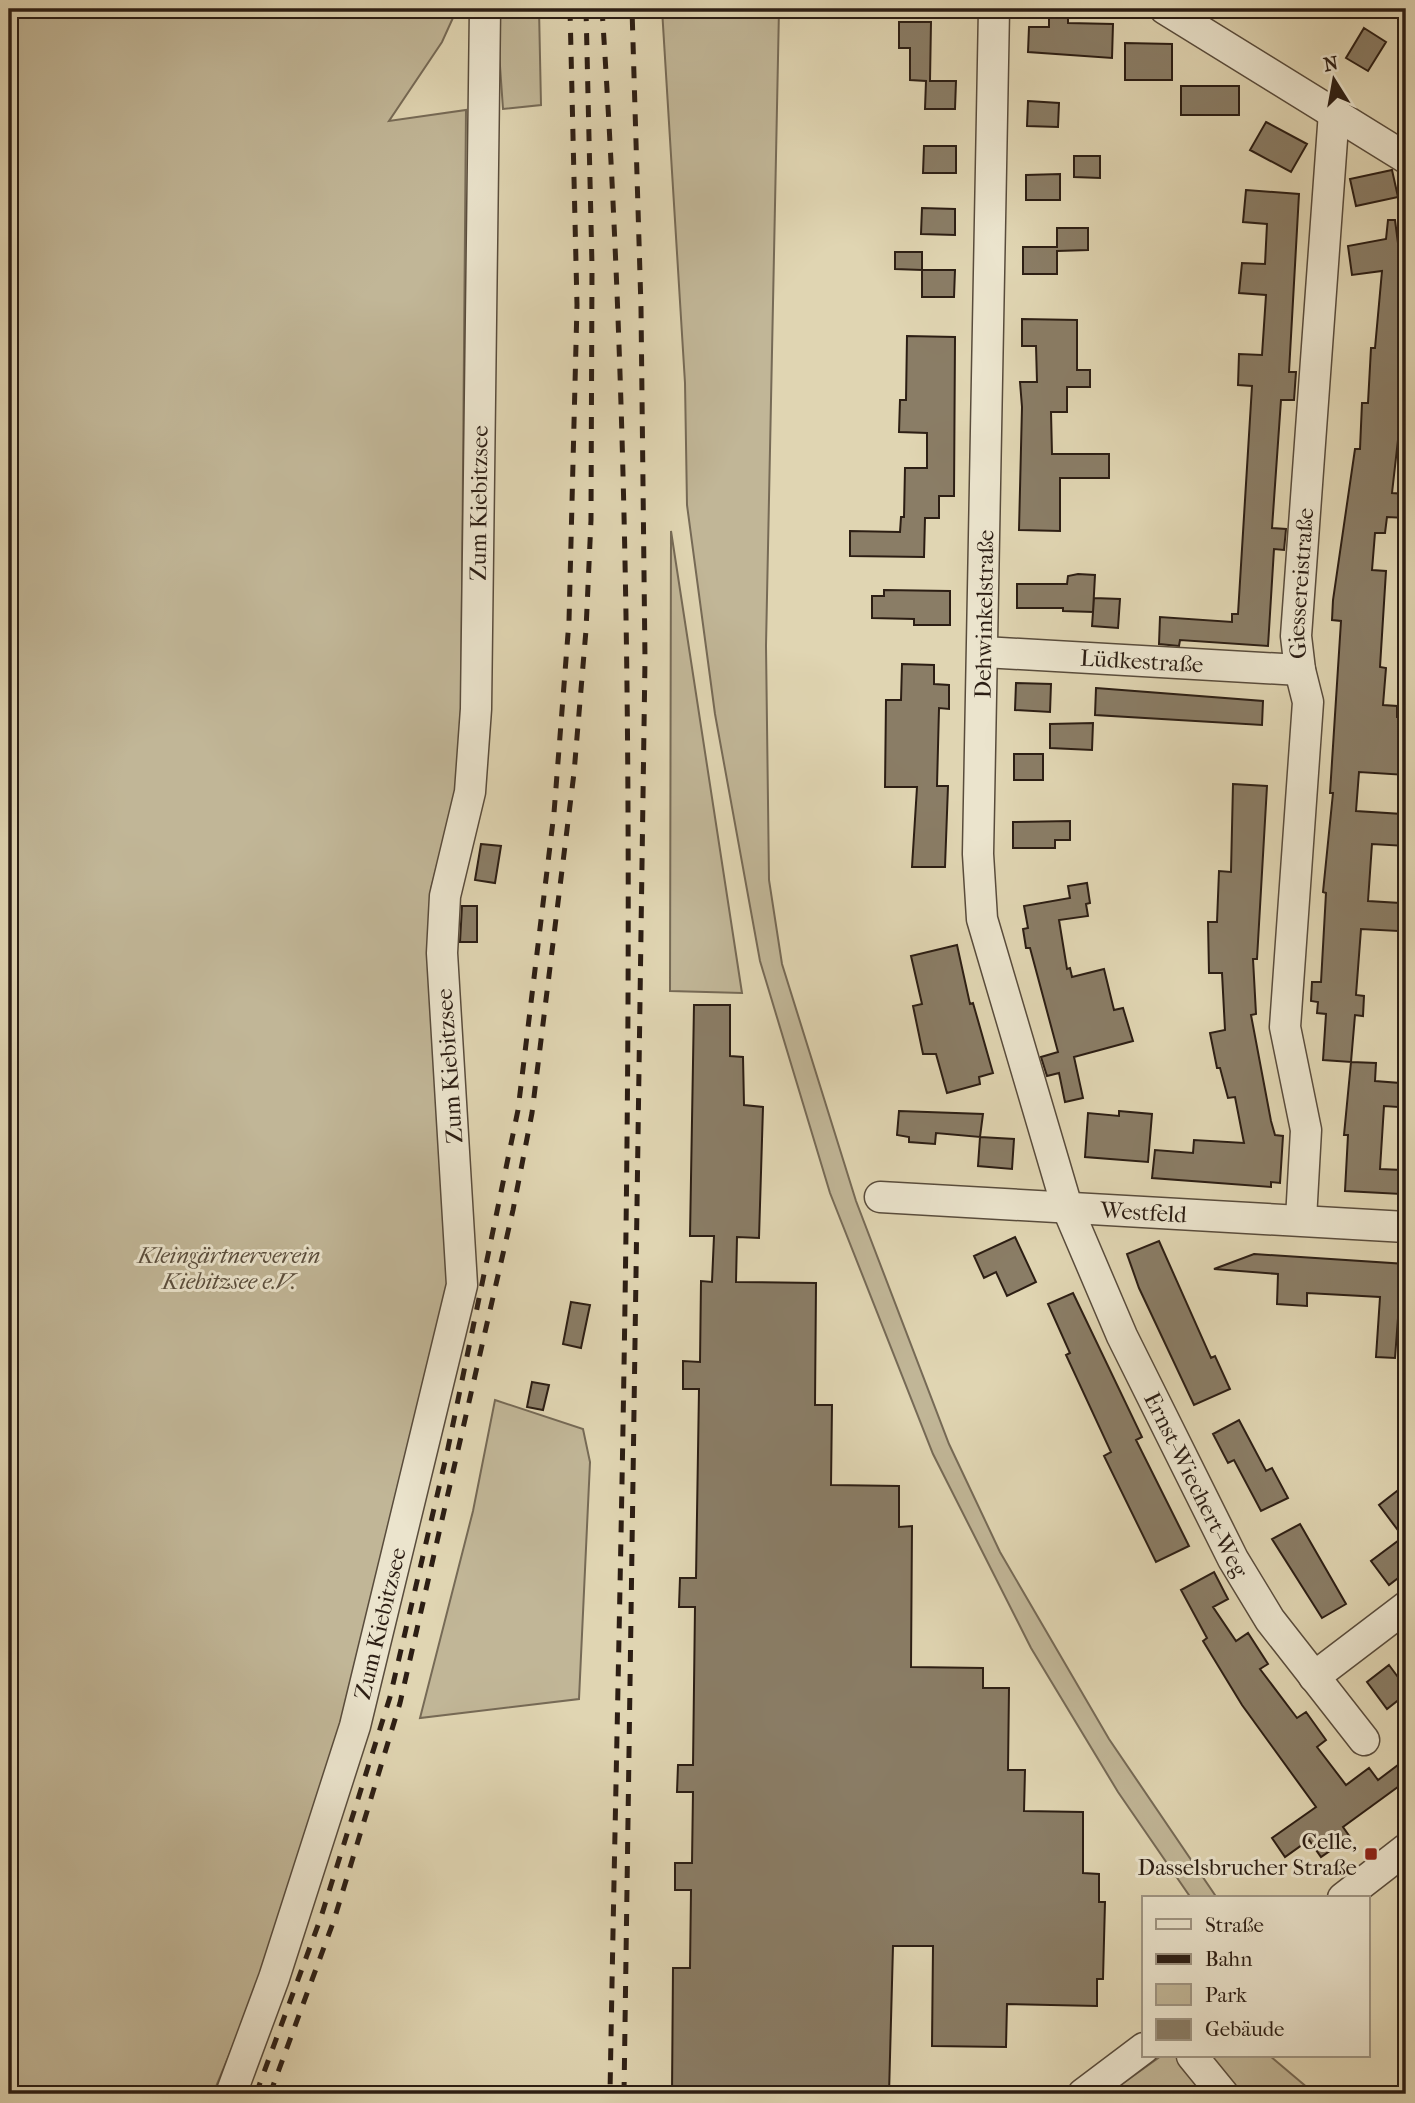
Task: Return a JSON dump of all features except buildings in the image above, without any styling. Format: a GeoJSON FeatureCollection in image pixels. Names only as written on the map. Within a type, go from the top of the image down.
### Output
{"type":"FeatureCollection","features":[{"type":"Feature","properties":{"kind":"street","name":"Zum Kiebitzsee"},"geometry":{"type":"LineString","coordinates":[[231,2094],[274,1978],[355,1726],[462,1285],[442,953],[445,896],[470,792],[476,709],[485,9]]}},
{"type":"Feature","properties":{"kind":"street","name":"Dehwinkelstraße"},"geometry":{"type":"LineString","coordinates":[[994,9],[984,652],[978,854],[982,919],[1067,1207]]}},
{"type":"Feature","properties":{"kind":"street"},"geometry":{"type":"LineString","coordinates":[[1165,9],[1406,158]]}},
{"type":"Feature","properties":{"kind":"street","name":"Giessereistraße"},"geometry":{"type":"LineString","coordinates":[[1301,1219],[1306,1130],[1285,1027],[1308,702],[1300,670],[1296,636],[1334,112]]}},
{"type":"Feature","properties":{"kind":"street","name":"Lüdkestraße"},"geometry":{"type":"LineString","coordinates":[[984,652],[1300,670]]}},
{"type":"Feature","properties":{"kind":"street","name":"Westfeld"},"geometry":{"type":"LineString","coordinates":[[880,1196],[1406,1227]]}},
{"type":"Feature","properties":{"kind":"street","name":"Ernst-Wiechert-Weg"},"geometry":{"type":"LineString","coordinates":[[1067,1207],[1122,1336],[1233,1559],[1270,1620],[1364,1740]]}},
{"type":"Feature","properties":{"kind":"street"},"geometry":{"type":"LineString","coordinates":[[1314,1677],[1406,1607]]}},
{"type":"Feature","properties":{"kind":"street"},"geometry":{"type":"LineString","coordinates":[[1346,1896],[1406,1849]]}},
{"type":"Feature","properties":{"kind":"street"},"geometry":{"type":"LineString","coordinates":[[1083,2094],[1142,2050]]}},
{"type":"Feature","properties":{"kind":"street"},"geometry":{"type":"LineString","coordinates":[[1194,2058],[1223,2094]]}},
{"type":"Feature","properties":{"kind":"green space","name":"Kleingärtnerverein Kiebitzsee e.V."},"geometry":{"type":"Polygon","coordinates":[[[9,9],[457,9],[442,42],[389,121],[466,110],[461,709],[457,789],[431,889],[429,956],[449,1287],[340,1727],[263,1973],[213,2094],[9,2094],[9,9]]]}},
{"type":"Feature","properties":{"kind":"green space"},"geometry":{"type":"Polygon","coordinates":[[[496,9],[539,9],[541,105],[503,109],[496,9]]]}},
{"type":"Feature","properties":{"kind":"green space"},"geometry":{"type":"Polygon","coordinates":[[[662,9],[779,9],[766,646],[769,880],[782,964],[856,1201],[949,1444],[1000,1552],[1109,1739],[1216,1896],[1190,1896],[1118,1792],[1031,1648],[933,1454],[830,1193],[760,961],[715,714],[687,505],[685,383],[662,9]]]}},
{"type":"Feature","properties":{"kind":"green space"},"geometry":{"type":"Polygon","coordinates":[[[671,531],[742,993],[670,991],[671,531]]]}},
{"type":"Feature","properties":{"kind":"green space"},"geometry":{"type":"Polygon","coordinates":[[[495,1400],[583,1429],[590,1462],[579,1699],[420,1718],[473,1511],[495,1400]]]}},
{"type":"Feature","properties":{"kind":"green space"},"geometry":{"type":"Polygon","coordinates":[[[1158,2058],[1272,2058],[1315,2094],[1108,2094],[1158,2058]]]}},
{"type":"Feature","properties":{"kind":"railway"},"geometry":{"type":"LineString","coordinates":[[256,2094],[321,1917],[390,1697],[447,1453],[518,1110],[554,813],[569,621],[577,305],[570,9]]}},
{"type":"Feature","properties":{"kind":"railway"},"geometry":{"type":"LineString","coordinates":[[270,2094],[334,1920],[400,1703],[513,1210],[532,1113],[574,773],[586,630],[591,520],[592,266],[586,9]]}},
{"type":"Feature","properties":{"kind":"railway"},"geometry":{"type":"LineString","coordinates":[[602,9],[616,269],[628,790],[625,1312],[610,2094]]}},
{"type":"Feature","properties":{"kind":"railway"},"geometry":{"type":"LineString","coordinates":[[624,2094],[645,660],[641,308],[632,9]]}},
{"type":"Feature","properties":{"kind":"place","name":"Celle, Dasselsbrucher Straße"},"geometry":{"type":"Point","coordinates":[1371,1854]}}]}
